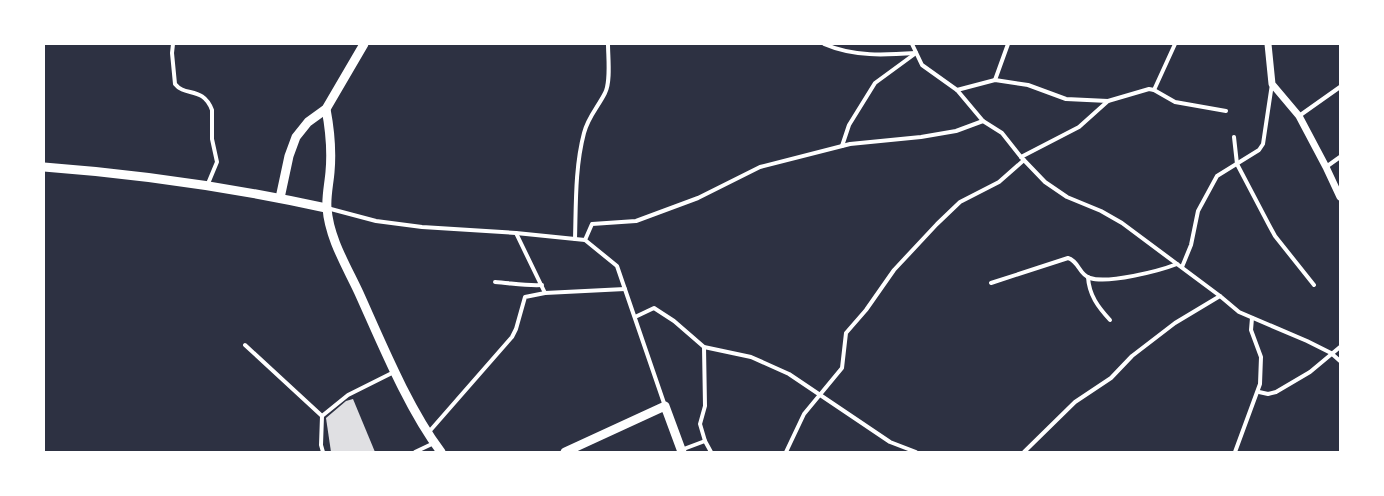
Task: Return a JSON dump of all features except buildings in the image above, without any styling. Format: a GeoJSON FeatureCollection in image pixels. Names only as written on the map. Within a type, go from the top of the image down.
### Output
{"type":"FeatureCollection","features":[{"type":"Feature","properties":{"kind":"main road"},"geometry":{"type":"LineString","coordinates":[[280,198],[289,156],[296,137],[308,122],[326,109],[364,44]]}},
{"type":"Feature","properties":{"kind":"main road"},"geometry":{"type":"LineString","coordinates":[[326,109],[331,134],[331,154],[326,208],[339,251],[395,371],[428,433],[441,452]]}},
{"type":"Feature","properties":{"kind":"main road"},"geometry":{"type":"LineString","coordinates":[[44,167],[153,178],[280,198],[326,208]]}},
{"type":"Feature","properties":{"kind":"main road"},"geometry":{"type":"LineString","coordinates":[[565,452],[665,406],[681,451]]}},
{"type":"Feature","properties":{"kind":"street"},"geometry":{"type":"LineString","coordinates":[[174,44],[172,53],[174,84],[178,88],[199,94],[212,110],[212,139],[217,162],[207,187]]}},
{"type":"Feature","properties":{"kind":"street"},"geometry":{"type":"LineString","coordinates":[[575,239],[576,186],[579,159],[584,133],[591,114],[607,88],[608,44]]}},
{"type":"Feature","properties":{"kind":"street"},"geometry":{"type":"LineString","coordinates":[[824,44],[856,54],[884,55],[916,53]]}},
{"type":"Feature","properties":{"kind":"street"},"geometry":{"type":"LineString","coordinates":[[912,44],[922,65],[957,90],[983,121],[1002,133],[1022,158],[1045,182],[1067,197],[1101,211],[1122,223],[1240,312],[1331,353],[1340,361]]}},
{"type":"Feature","properties":{"kind":"street"},"geometry":{"type":"LineString","coordinates":[[995,80],[1008,44]]}},
{"type":"Feature","properties":{"kind":"street"},"geometry":{"type":"LineString","coordinates":[[1154,90],[1175,44]]}},
{"type":"Feature","properties":{"kind":"street"},"geometry":{"type":"LineString","coordinates":[[1182,267],[1191,245],[1198,211],[1217,176],[1220,172],[1237,164],[1259,150],[1263,144],[1272,84],[1268,44]]}},
{"type":"Feature","properties":{"kind":"street"},"geometry":{"type":"LineString","coordinates":[[842,146],[849,124],[874,83],[916,53]]}},
{"type":"Feature","properties":{"kind":"street"},"geometry":{"type":"LineString","coordinates":[[957,90],[995,80],[1028,85],[1066,99],[1108,101],[1143,90],[1154,90],[1175,102],[1226,111]]}},
{"type":"Feature","properties":{"kind":"street"},"geometry":{"type":"LineString","coordinates":[[1272,84],[1299,116],[1340,197]]}},
{"type":"Feature","properties":{"kind":"street"},"geometry":{"type":"LineString","coordinates":[[1299,116],[1340,88]]}},
{"type":"Feature","properties":{"kind":"street"},"geometry":{"type":"LineString","coordinates":[[786,452],[804,414],[842,368],[846,333],[866,310],[894,270],[960,202],[999,182],[1022,158],[1080,127],[1108,101]]}},
{"type":"Feature","properties":{"kind":"street"},"geometry":{"type":"LineString","coordinates":[[586,240],[592,224],[636,221],[698,198],[760,167],[842,146],[956,131],[983,121]]}},
{"type":"Feature","properties":{"kind":"street"},"geometry":{"type":"LineString","coordinates":[[1234,137],[1237,164],[1275,236],[1314,285]]}},
{"type":"Feature","properties":{"kind":"street"},"geometry":{"type":"LineString","coordinates":[[1326,167],[1340,157]]}},
{"type":"Feature","properties":{"kind":"street"},"geometry":{"type":"LineString","coordinates":[[326,208],[384,222],[422,227],[516,233],[586,240],[618,266],[665,406]]}},
{"type":"Feature","properties":{"kind":"street"},"geometry":{"type":"LineString","coordinates":[[516,233],[545,293]]}},
{"type":"Feature","properties":{"kind":"street"},"geometry":{"type":"LineString","coordinates":[[991,283],[1068,258],[1075,261],[1088,277],[1089,290],[1097,305],[1110,320]]}},
{"type":"Feature","properties":{"kind":"street"},"geometry":{"type":"LineString","coordinates":[[1088,277],[1114,279],[1157,271],[1177,264]]}},
{"type":"Feature","properties":{"kind":"street"},"geometry":{"type":"LineString","coordinates":[[495,282],[518,283],[525,286],[542,285]]}},
{"type":"Feature","properties":{"kind":"street"},"geometry":{"type":"LineString","coordinates":[[428,433],[512,337],[516,329],[525,297],[545,293],[625,289]]}},
{"type":"Feature","properties":{"kind":"street"},"geometry":{"type":"LineString","coordinates":[[1024,452],[1075,402],[1111,378],[1132,356],[1175,323],[1220,296]]}},
{"type":"Feature","properties":{"kind":"street"},"geometry":{"type":"LineString","coordinates":[[635,317],[654,308],[674,321],[704,347],[751,357],[789,374],[890,442],[916,452]]}},
{"type":"Feature","properties":{"kind":"street"},"geometry":{"type":"LineString","coordinates":[[1235,452],[1258,392],[1261,357],[1251,330],[1252,318]]}},
{"type":"Feature","properties":{"kind":"street"},"geometry":{"type":"LineString","coordinates":[[245,345],[322,416]]}},
{"type":"Feature","properties":{"kind":"street"},"geometry":{"type":"LineString","coordinates":[[704,347],[705,406],[700,424],[705,441],[711,452]]}},
{"type":"Feature","properties":{"kind":"street"},"geometry":{"type":"LineString","coordinates":[[1258,392],[1268,394],[1276,392],[1310,372],[1340,347]]}},
{"type":"Feature","properties":{"kind":"street"},"geometry":{"type":"LineString","coordinates":[[324,452],[321,445],[322,416],[348,395],[395,371]]}},
{"type":"Feature","properties":{"kind":"street"},"geometry":{"type":"LineString","coordinates":[[681,451],[705,441]]}},
{"type":"Feature","properties":{"kind":"street"},"geometry":{"type":"LineString","coordinates":[[415,452],[434,443]]}}]}
